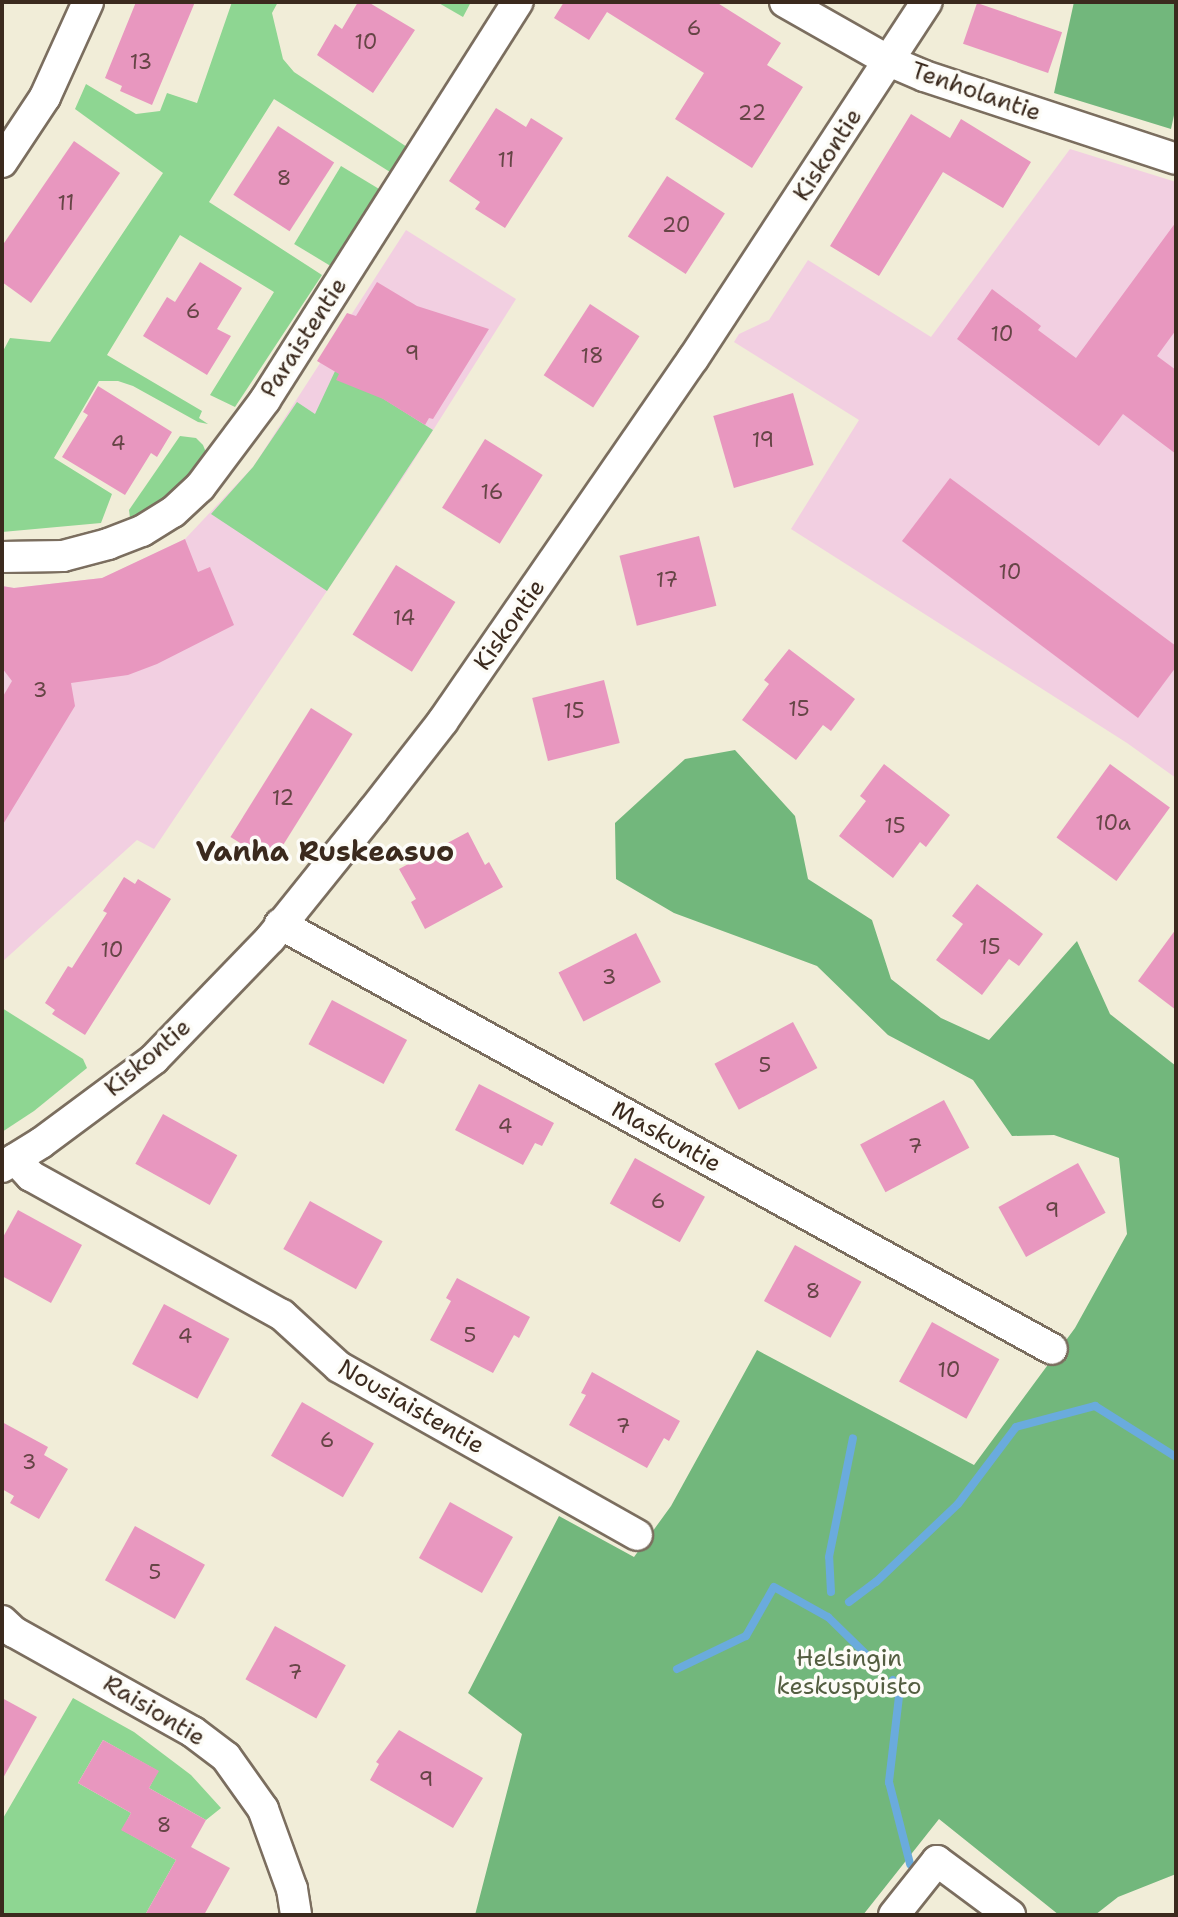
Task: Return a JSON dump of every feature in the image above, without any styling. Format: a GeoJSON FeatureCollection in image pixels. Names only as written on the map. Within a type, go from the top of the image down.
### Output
{"type":"FeatureCollection","features":[{"type":"Feature","properties":{"kind":"street"},"geometry":{"type":"LineString","coordinates":[[2,162],[45,97],[88,2]]}},
{"type":"Feature","properties":{"kind":"street","name":"Paraistentie"},"geometry":{"type":"LineString","coordinates":[[2,556],[63,556],[108,544],[173,512],[201,487],[270,391],[518,2]]}},
{"type":"Feature","properties":{"kind":"street","name":"Tenholantie"},"geometry":{"type":"LineString","coordinates":[[785,2],[889,61],[924,76],[1176,159]]}},
{"type":"Feature","properties":{"kind":"street","name":"Kiskontie"},"geometry":{"type":"LineString","coordinates":[[8,1163],[154,1059],[270,939],[450,711],[693,359],[927,2]]}},
{"type":"Feature","properties":{"kind":"street","name":"Maskuntie"},"geometry":{"type":"LineString","coordinates":[[281,924],[1052,1349]]}},
{"type":"Feature","properties":{"kind":"street","name":"Nousiaistentie"},"geometry":{"type":"LineString","coordinates":[[8,1163],[282,1315],[339,1367],[637,1535]]}},
{"type":"Feature","properties":{"kind":"street","name":"Raisiontie"},"geometry":{"type":"LineString","coordinates":[[2,1621],[14,1632],[194,1732],[226,1757],[263,1810],[292,1889],[296,1915]]}},
{"type":"Feature","properties":{"kind":"street"},"geometry":{"type":"LineString","coordinates":[[894,1915],[937,1860],[1010,1915]]}},
{"type":"Feature","properties":{"kind":"shaded area"},"geometry":{"type":"Polygon","coordinates":[[[1070,149],[1176,182],[1176,778],[1127,743],[791,529],[859,420],[734,342],[739,334],[769,320],[808,260],[931,337],[1070,149]]]}},
{"type":"Feature","properties":{"kind":"shaded area"},"geometry":{"type":"Polygon","coordinates":[[[406,230],[516,299],[406,473],[154,849],[137,840],[2,962],[2,586],[14,588],[103,578],[185,539],[253,467],[406,230]]]}},
{"type":"Feature","properties":{"kind":"green space"},"geometry":{"type":"Polygon","coordinates":[[[232,2],[278,2],[272,13],[283,59],[294,72],[407,147],[390,172],[274,99],[209,202],[322,275],[235,407],[210,395],[274,292],[180,235],[107,355],[202,411],[199,418],[208,424],[198,422],[133,386],[118,381],[99,381],[54,458],[112,494],[101,523],[2,532],[2,353],[10,338],[50,342],[163,173],[75,109],[86,84],[136,114],[160,111],[167,93],[197,103],[232,2]]]}},
{"type":"Feature","properties":{"kind":"green space"},"geometry":{"type":"Polygon","coordinates":[[[437,2],[471,2],[463,17],[437,2]]]}},
{"type":"Feature","properties":{"kind":"green space"},"geometry":{"type":"Polygon","coordinates":[[[1074,2],[1176,2],[1176,106],[1171,129],[1054,93],[1074,2]]]}},
{"type":"Feature","properties":{"kind":"green space"},"geometry":{"type":"Polygon","coordinates":[[[341,166],[379,189],[332,267],[294,244],[341,166]]]}},
{"type":"Feature","properties":{"kind":"green space"},"geometry":{"type":"Polygon","coordinates":[[[336,369],[433,430],[327,591],[211,514],[253,467],[297,402],[315,414],[336,369]]]}},
{"type":"Feature","properties":{"kind":"green space"},"geometry":{"type":"Polygon","coordinates":[[[180,436],[196,438],[207,455],[192,476],[163,499],[130,518],[129,510],[180,436]]]}},
{"type":"Feature","properties":{"kind":"green space","name":"Helsingin keskuspuisto"},"geometry":{"type":"Polygon","coordinates":[[[735,750],[795,816],[808,879],[872,920],[891,979],[941,1018],[989,1040],[1077,941],[1110,1014],[1176,1066],[1176,1874],[1118,1897],[1095,1915],[1059,1915],[939,1819],[863,1915],[475,1915],[522,1734],[468,1693],[559,1516],[634,1557],[671,1506],[757,1350],[974,1465],[1075,1328],[1127,1234],[1119,1158],[1054,1135],[1012,1136],[973,1080],[888,1035],[817,966],[674,913],[616,879],[615,823],[685,759],[735,750]]]}},
{"type":"Feature","properties":{"kind":"green space"},"geometry":{"type":"Polygon","coordinates":[[[2,1008],[83,1059],[87,1068],[34,1111],[2,1132],[2,1008]]]}},
{"type":"Feature","properties":{"kind":"green space"},"geometry":{"type":"Polygon","coordinates":[[[73,1698],[134,1732],[191,1775],[221,1808],[206,1820],[149,1788],[158,1771],[103,1740],[78,1783],[131,1813],[122,1830],[176,1860],[145,1915],[2,1915],[2,1820],[73,1698]]]}},
{"type":"Feature","properties":{"kind":"building"},"geometry":{"type":"Polygon","coordinates":[[[136,2],[195,2],[152,105],[120,91],[122,86],[105,78],[136,2]]]}},
{"type":"Feature","properties":{"kind":"building"},"geometry":{"type":"Polygon","coordinates":[[[358,2],[368,2],[415,30],[373,93],[317,55],[335,24],[342,29],[358,2]]]}},
{"type":"Feature","properties":{"kind":"building"},"geometry":{"type":"Polygon","coordinates":[[[564,2],[716,2],[781,43],[767,65],[803,87],[752,168],[675,119],[704,73],[607,12],[589,40],[554,18],[564,2]]]}},
{"type":"Feature","properties":{"kind":"building"},"geometry":{"type":"Polygon","coordinates":[[[977,3],[1062,32],[1048,73],[963,44],[977,3]]]}},
{"type":"Feature","properties":{"kind":"building"},"geometry":{"type":"Polygon","coordinates":[[[496,108],[526,127],[531,118],[563,138],[505,228],[475,209],[480,202],[449,181],[496,108]]]}},
{"type":"Feature","properties":{"kind":"building"},"geometry":{"type":"Polygon","coordinates":[[[911,114],[950,138],[961,119],[1031,162],[1003,208],[943,172],[879,276],[830,246],[911,114]]]}},
{"type":"Feature","properties":{"kind":"building"},"geometry":{"type":"Polygon","coordinates":[[[278,126],[334,162],[290,231],[233,195],[278,126]]]}},
{"type":"Feature","properties":{"kind":"building"},"geometry":{"type":"Polygon","coordinates":[[[74,141],[120,173],[31,303],[2,282],[2,246],[74,141]]]}},
{"type":"Feature","properties":{"kind":"building"},"geometry":{"type":"Polygon","coordinates":[[[667,176],[725,214],[686,274],[628,236],[667,176]]]}},
{"type":"Feature","properties":{"kind":"building"},"geometry":{"type":"Polygon","coordinates":[[[1176,222],[1176,330],[1157,356],[1176,370],[1176,454],[1123,414],[1099,446],[957,339],[992,289],[1041,326],[1038,330],[1076,358],[1176,222]]]}},
{"type":"Feature","properties":{"kind":"building"},"geometry":{"type":"Polygon","coordinates":[[[200,262],[242,288],[217,329],[231,336],[207,375],[143,336],[167,297],[175,302],[200,262]]]}},
{"type":"Feature","properties":{"kind":"building"},"geometry":{"type":"Polygon","coordinates":[[[377,282],[417,306],[489,329],[433,419],[429,418],[425,425],[383,399],[336,380],[339,374],[317,361],[347,313],[356,316],[377,282]]]}},
{"type":"Feature","properties":{"kind":"building"},"geometry":{"type":"Polygon","coordinates":[[[590,304],[639,336],[593,407],[544,375],[590,304]]]}},
{"type":"Feature","properties":{"kind":"building"},"geometry":{"type":"Polygon","coordinates":[[[98,386],[172,432],[157,457],[151,453],[125,495],[62,457],[88,415],[83,412],[98,386]]]}},
{"type":"Feature","properties":{"kind":"building"},"geometry":{"type":"Polygon","coordinates":[[[793,393],[814,465],[734,488],[713,416],[793,393]]]}},
{"type":"Feature","properties":{"kind":"building"},"geometry":{"type":"Polygon","coordinates":[[[485,439],[543,475],[500,544],[442,508],[485,439]]]}},
{"type":"Feature","properties":{"kind":"building"},"geometry":{"type":"Polygon","coordinates":[[[950,478],[1176,646],[1176,667],[1138,718],[902,541],[950,478]]]}},
{"type":"Feature","properties":{"kind":"building"},"geometry":{"type":"Polygon","coordinates":[[[699,536],[716,606],[637,626],[619,556],[699,536]]]}},
{"type":"Feature","properties":{"kind":"building"},"geometry":{"type":"Polygon","coordinates":[[[185,539],[198,572],[210,567],[234,625],[157,664],[128,675],[71,683],[75,706],[2,826],[2,698],[12,681],[2,668],[2,586],[14,588],[102,578],[185,539]]]}},
{"type":"Feature","properties":{"kind":"building"},"geometry":{"type":"Polygon","coordinates":[[[396,565],[455,602],[412,672],[353,635],[396,565]]]}},
{"type":"Feature","properties":{"kind":"building"},"geometry":{"type":"Polygon","coordinates":[[[789,649],[855,699],[831,731],[823,725],[796,760],[742,720],[769,684],[764,680],[789,649]]]}},
{"type":"Feature","properties":{"kind":"building"},"geometry":{"type":"Polygon","coordinates":[[[604,680],[620,743],[548,761],[532,698],[604,680]]]}},
{"type":"Feature","properties":{"kind":"building"},"geometry":{"type":"Polygon","coordinates":[[[311,708],[353,734],[272,863],[230,837],[311,708]]]}},
{"type":"Feature","properties":{"kind":"building"},"geometry":{"type":"Polygon","coordinates":[[[884,764],[950,815],[926,847],[920,842],[893,878],[839,836],[866,801],[860,796],[884,764]]]}},
{"type":"Feature","properties":{"kind":"building"},"geometry":{"type":"Polygon","coordinates":[[[1110,764],[1170,807],[1116,881],[1057,838],[1110,764]]]}},
{"type":"Feature","properties":{"kind":"building"},"geometry":{"type":"Polygon","coordinates":[[[468,832],[485,865],[489,862],[503,887],[425,929],[411,902],[416,899],[399,869],[468,832]]]}},
{"type":"Feature","properties":{"kind":"building"},"geometry":{"type":"Polygon","coordinates":[[[124,877],[135,884],[138,879],[171,899],[85,1035],[52,1014],[55,1010],[45,1003],[68,966],[72,968],[107,913],[103,911],[124,877]]]}},
{"type":"Feature","properties":{"kind":"building"},"geometry":{"type":"Polygon","coordinates":[[[977,884],[1043,934],[1019,966],[1009,959],[982,995],[936,960],[963,924],[952,916],[977,884]]]}},
{"type":"Feature","properties":{"kind":"building"},"geometry":{"type":"Polygon","coordinates":[[[1176,929],[1176,1010],[1138,981],[1176,929]]]}},
{"type":"Feature","properties":{"kind":"building"},"geometry":{"type":"Polygon","coordinates":[[[636,933],[661,982],[583,1022],[558,972],[636,933]]]}},
{"type":"Feature","properties":{"kind":"building"},"geometry":{"type":"Polygon","coordinates":[[[332,1000],[407,1040],[384,1084],[309,1044],[332,1000]]]}},
{"type":"Feature","properties":{"kind":"building"},"geometry":{"type":"Polygon","coordinates":[[[793,1022],[817,1068],[739,1110],[714,1064],[793,1022]]]}},
{"type":"Feature","properties":{"kind":"building"},"geometry":{"type":"Polygon","coordinates":[[[479,1084],[554,1123],[542,1146],[535,1143],[523,1165],[455,1130],[479,1084]]]}},
{"type":"Feature","properties":{"kind":"building"},"geometry":{"type":"Polygon","coordinates":[[[944,1100],[969,1148],[885,1192],[860,1145],[944,1100]]]}},
{"type":"Feature","properties":{"kind":"building"},"geometry":{"type":"Polygon","coordinates":[[[163,1114],[237,1155],[210,1205],[135,1164],[163,1114]]]}},
{"type":"Feature","properties":{"kind":"building"},"geometry":{"type":"Polygon","coordinates":[[[635,1158],[705,1197],[680,1242],[610,1203],[635,1158]]]}},
{"type":"Feature","properties":{"kind":"building"},"geometry":{"type":"Polygon","coordinates":[[[1078,1163],[1106,1213],[1026,1257],[998,1207],[1078,1163]]]}},
{"type":"Feature","properties":{"kind":"building"},"geometry":{"type":"Polygon","coordinates":[[[310,1201],[383,1241],[356,1289],[283,1249],[310,1201]]]}},
{"type":"Feature","properties":{"kind":"building"},"geometry":{"type":"Polygon","coordinates":[[[18,1210],[82,1245],[51,1303],[2,1276],[2,1239],[18,1210]]]}},
{"type":"Feature","properties":{"kind":"building"},"geometry":{"type":"Polygon","coordinates":[[[795,1245],[861,1282],[830,1338],[764,1301],[795,1245]]]}},
{"type":"Feature","properties":{"kind":"building"},"geometry":{"type":"Polygon","coordinates":[[[457,1278],[530,1317],[519,1338],[514,1335],[493,1373],[430,1340],[451,1301],[446,1298],[457,1278]]]}},
{"type":"Feature","properties":{"kind":"building"},"geometry":{"type":"Polygon","coordinates":[[[164,1304],[229,1339],[197,1399],[132,1364],[164,1304]]]}},
{"type":"Feature","properties":{"kind":"building"},"geometry":{"type":"Polygon","coordinates":[[[932,1322],[999,1359],[966,1419],[899,1381],[932,1322]]]}},
{"type":"Feature","properties":{"kind":"building"},"geometry":{"type":"Polygon","coordinates":[[[592,1372],[680,1421],[669,1441],[664,1438],[647,1468],[569,1425],[586,1395],[581,1393],[592,1372]]]}},
{"type":"Feature","properties":{"kind":"building"},"geometry":{"type":"Polygon","coordinates":[[[302,1402],[374,1444],[343,1497],[271,1456],[302,1402]]]}},
{"type":"Feature","properties":{"kind":"building"},"geometry":{"type":"Polygon","coordinates":[[[2,1422],[48,1447],[44,1455],[68,1469],[39,1519],[10,1503],[14,1496],[2,1489],[2,1422]]]}},
{"type":"Feature","properties":{"kind":"building"},"geometry":{"type":"Polygon","coordinates":[[[450,1502],[513,1537],[482,1593],[419,1558],[450,1502]]]}},
{"type":"Feature","properties":{"kind":"building"},"geometry":{"type":"Polygon","coordinates":[[[135,1526],[205,1565],[175,1619],[105,1580],[135,1526]]]}},
{"type":"Feature","properties":{"kind":"building"},"geometry":{"type":"Polygon","coordinates":[[[275,1626],[346,1665],[316,1719],[245,1679],[275,1626]]]}},
{"type":"Feature","properties":{"kind":"building"},"geometry":{"type":"Polygon","coordinates":[[[2,1698],[37,1717],[2,1780],[2,1698]]]}},
{"type":"Feature","properties":{"kind":"building"},"geometry":{"type":"Polygon","coordinates":[[[399,1730],[483,1778],[453,1828],[370,1780],[379,1764],[376,1762],[399,1730]]]}},
{"type":"Feature","properties":{"kind":"building"},"geometry":{"type":"Polygon","coordinates":[[[103,1740],[159,1771],[149,1788],[206,1820],[191,1847],[230,1868],[204,1915],[145,1915],[176,1860],[121,1830],[131,1813],[78,1783],[103,1740]]]}},
{"type":"Feature","properties":{"kind":"waterway"},"geometry":{"type":"LineString","coordinates":[[849,1602],[876,1582],[958,1504],[1016,1427],[1095,1406],[1176,1457]]}},
{"type":"Feature","properties":{"kind":"waterway"},"geometry":{"type":"LineString","coordinates":[[831,1592],[829,1557],[853,1438]]}},
{"type":"Feature","properties":{"kind":"waterway"},"geometry":{"type":"LineString","coordinates":[[677,1669],[746,1636],[774,1587],[828,1617],[879,1667]]}},
{"type":"Feature","properties":{"kind":"waterway"},"geometry":{"type":"LineString","coordinates":[[893,1680],[900,1688],[889,1782],[910,1864]]}},
{"type":"Feature","properties":{"kind":"district","name":"Vanha Ruskeasuo"},"geometry":{"type":"Point","coordinates":[325,851]}}]}
